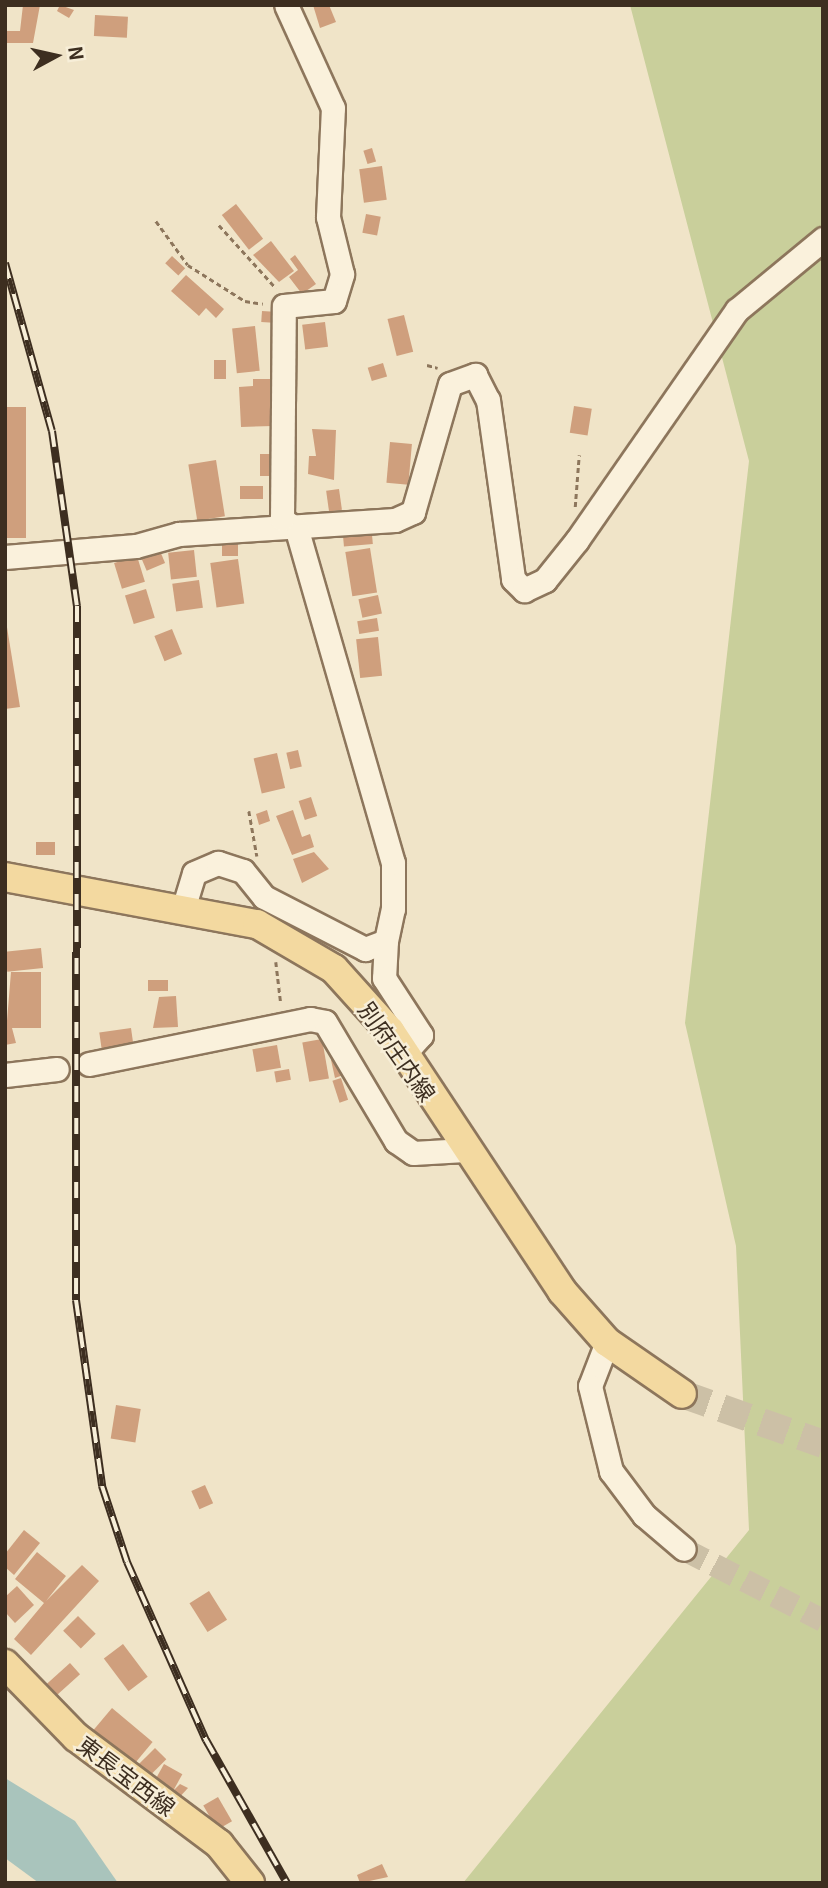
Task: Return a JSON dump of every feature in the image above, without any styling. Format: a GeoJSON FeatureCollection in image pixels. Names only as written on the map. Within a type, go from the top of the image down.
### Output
{"type":"FeatureCollection","features":[{"type":"Feature","properties":{"kind":"main road","name":"別府庄内線"},"geometry":{"type":"LineString","coordinates":[[5,877],[184,906],[281,935],[334,968],[404,1054],[465,1150],[562,1291],[607,1342],[682,1394]]}},
{"type":"Feature","properties":{"kind":"main road","name":"東長宝西線"},"geometry":{"type":"LineString","coordinates":[[5,1664],[76,1737],[219,1844],[250,1883]]}},
{"type":"Feature","properties":{"kind":"street"},"geometry":{"type":"LineString","coordinates":[[286,5],[333,108],[328,217],[342,274],[334,301],[283,299],[282,520],[297,530],[393,863],[384,978],[421,1035],[404,1054]]}},
{"type":"Feature","properties":{"kind":"street"},"geometry":{"type":"LineString","coordinates":[[5,557],[136,547],[179,534],[297,530],[326,520],[395,520],[413,512],[450,384],[461,375],[475,376],[488,400],[513,579],[524,590],[545,580],[571,548],[737,310],[823,239]]}},
{"type":"Feature","properties":{"kind":"street"},"geometry":{"type":"LineString","coordinates":[[184,906],[194,873],[232,865],[264,897],[355,946],[365,949],[386,941]]}},
{"type":"Feature","properties":{"kind":"street"},"geometry":{"type":"LineString","coordinates":[[89,1065],[310,1019],[334,1031],[388,1132],[413,1153],[465,1150]]}},
{"type":"Feature","properties":{"kind":"street"},"geometry":{"type":"LineString","coordinates":[[5,1075],[57,1069]]}},
{"type":"Feature","properties":{"kind":"street"},"geometry":{"type":"LineString","coordinates":[[607,1342],[590,1386],[611,1471],[644,1515],[684,1549]]}},
{"type":"Feature","properties":{"kind":"path"},"geometry":{"type":"LineString","coordinates":[[156,220],[188,265],[216,286],[245,301],[283,299]]}},
{"type":"Feature","properties":{"kind":"path"},"geometry":{"type":"LineString","coordinates":[[219,225],[283,299]]}},
{"type":"Feature","properties":{"kind":"path"},"geometry":{"type":"LineString","coordinates":[[571,548],[579,455]]}},
{"type":"Feature","properties":{"kind":"path"},"geometry":{"type":"LineString","coordinates":[[250,811],[258,860]]}},
{"type":"Feature","properties":{"kind":"path"},"geometry":{"type":"LineString","coordinates":[[281,935],[275,952],[283,1025]]}},
{"type":"Feature","properties":{"kind":"green space"},"geometry":{"type":"Polygon","coordinates":[[[630,5],[823,5],[823,1883],[463,1883],[749,1530],[736,1246],[685,1023],[749,461],[630,5]]]}},
{"type":"Feature","properties":{"kind":"water"},"geometry":{"type":"Polygon","coordinates":[[[5,1778],[75,1821],[118,1883],[39,1883],[5,1858],[5,1778]]]}},
{"type":"Feature","properties":{"kind":"building"},"geometry":{"type":"Polygon","coordinates":[[[23,5],[40,5],[33,43],[7,43],[7,31],[20,31],[23,5]]]}},
{"type":"Feature","properties":{"kind":"building"},"geometry":{"type":"Polygon","coordinates":[[[60,5],[74,10],[69,18],[57,11],[60,5]]]}},
{"type":"Feature","properties":{"kind":"building"},"geometry":{"type":"Polygon","coordinates":[[[313,5],[329,5],[336,22],[320,28],[313,5]]]}},
{"type":"Feature","properties":{"kind":"building"},"geometry":{"type":"Polygon","coordinates":[[[95,15],[128,17],[127,38],[94,36],[95,15]]]}},
{"type":"Feature","properties":{"kind":"building"},"geometry":{"type":"Polygon","coordinates":[[[372,148],[376,161],[367,164],[363,151],[372,148]]]}},
{"type":"Feature","properties":{"kind":"building"},"geometry":{"type":"Polygon","coordinates":[[[382,166],[387,200],[364,203],[359,169],[382,166]]]}},
{"type":"Feature","properties":{"kind":"building"},"geometry":{"type":"Polygon","coordinates":[[[236,204],[263,239],[249,250],[222,215],[236,204]]]}},
{"type":"Feature","properties":{"kind":"building"},"geometry":{"type":"Polygon","coordinates":[[[366,214],[381,217],[377,236],[362,233],[366,214]]]}},
{"type":"Feature","properties":{"kind":"building"},"geometry":{"type":"Polygon","coordinates":[[[271,241],[294,271],[279,282],[253,255],[271,241]]]}},
{"type":"Feature","properties":{"kind":"building"},"geometry":{"type":"Polygon","coordinates":[[[295,255],[316,284],[302,294],[289,277],[298,270],[290,259],[295,255]]]}},
{"type":"Feature","properties":{"kind":"building"},"geometry":{"type":"Polygon","coordinates":[[[172,256],[185,268],[178,276],[165,263],[172,256]]]}},
{"type":"Feature","properties":{"kind":"building"},"geometry":{"type":"Polygon","coordinates":[[[186,275],[224,309],[216,318],[206,308],[199,316],[171,291],[186,275]]]}},
{"type":"Feature","properties":{"kind":"building"},"geometry":{"type":"Polygon","coordinates":[[[262,311],[278,312],[277,323],[261,322],[262,311]]]}},
{"type":"Feature","properties":{"kind":"building"},"geometry":{"type":"Polygon","coordinates":[[[404,315],[413,352],[397,356],[388,319],[404,315]]]}},
{"type":"Feature","properties":{"kind":"building"},"geometry":{"type":"Polygon","coordinates":[[[325,322],[328,347],[305,350],[302,325],[325,322]]]}},
{"type":"Feature","properties":{"kind":"building"},"geometry":{"type":"Polygon","coordinates":[[[255,326],[260,371],[237,373],[232,328],[255,326]]]}},
{"type":"Feature","properties":{"kind":"building"},"geometry":{"type":"Polygon","coordinates":[[[214,360],[226,360],[226,379],[214,379],[214,360]]]}},
{"type":"Feature","properties":{"kind":"building"},"geometry":{"type":"Polygon","coordinates":[[[383,363],[387,376],[372,381],[368,368],[383,363]]]}},
{"type":"Feature","properties":{"kind":"building"},"geometry":{"type":"Polygon","coordinates":[[[253,379],[271,379],[273,426],[241,427],[239,387],[253,386],[253,379]]]}},
{"type":"Feature","properties":{"kind":"building"},"geometry":{"type":"Polygon","coordinates":[[[574,406],[592,409],[588,435],[570,433],[574,406]]]}},
{"type":"Feature","properties":{"kind":"building"},"geometry":{"type":"Polygon","coordinates":[[[5,407],[26,407],[26,538],[5,538],[5,407]]]}},
{"type":"Feature","properties":{"kind":"building"},"geometry":{"type":"Polygon","coordinates":[[[312,429],[336,430],[334,480],[308,474],[309,456],[316,456],[312,429]]]}},
{"type":"Feature","properties":{"kind":"building"},"geometry":{"type":"Polygon","coordinates":[[[390,442],[412,444],[408,485],[386,483],[390,442]]]}},
{"type":"Feature","properties":{"kind":"building"},"geometry":{"type":"Polygon","coordinates":[[[260,454],[273,454],[273,476],[260,476],[260,454]]]}},
{"type":"Feature","properties":{"kind":"building"},"geometry":{"type":"Polygon","coordinates":[[[216,460],[225,516],[197,521],[188,464],[216,460]]]}},
{"type":"Feature","properties":{"kind":"building"},"geometry":{"type":"Polygon","coordinates":[[[240,486],[263,486],[263,499],[240,499],[240,486]]]}},
{"type":"Feature","properties":{"kind":"building"},"geometry":{"type":"Polygon","coordinates":[[[339,489],[342,510],[329,512],[326,491],[339,489]]]}},
{"type":"Feature","properties":{"kind":"building"},"geometry":{"type":"Polygon","coordinates":[[[371,523],[373,544],[344,546],[342,526],[371,523]]]}},
{"type":"Feature","properties":{"kind":"building"},"geometry":{"type":"Polygon","coordinates":[[[222,537],[238,537],[238,556],[222,556],[222,537]]]}},
{"type":"Feature","properties":{"kind":"building"},"geometry":{"type":"Polygon","coordinates":[[[370,548],[377,592],[352,596],[345,552],[370,548]]]}},
{"type":"Feature","properties":{"kind":"building"},"geometry":{"type":"Polygon","coordinates":[[[194,550],[197,577],[171,580],[168,553],[194,550]]]}},
{"type":"Feature","properties":{"kind":"building"},"geometry":{"type":"Polygon","coordinates":[[[160,551],[165,563],[147,571],[142,559],[160,551]]]}},
{"type":"Feature","properties":{"kind":"building"},"geometry":{"type":"Polygon","coordinates":[[[137,556],[145,582],[122,589],[114,563],[137,556]]]}},
{"type":"Feature","properties":{"kind":"building"},"geometry":{"type":"Polygon","coordinates":[[[238,559],[244,604],[217,607],[210,563],[238,559]]]}},
{"type":"Feature","properties":{"kind":"building"},"geometry":{"type":"Polygon","coordinates":[[[199,580],[203,608],[176,611],[172,584],[199,580]]]}},
{"type":"Feature","properties":{"kind":"building"},"geometry":{"type":"Polygon","coordinates":[[[146,589],[155,618],[134,624],[125,595],[146,589]]]}},
{"type":"Feature","properties":{"kind":"building"},"geometry":{"type":"Polygon","coordinates":[[[378,595],[382,614],[362,618],[358,599],[378,595]]]}},
{"type":"Feature","properties":{"kind":"building"},"geometry":{"type":"Polygon","coordinates":[[[5,615],[20,707],[5,709],[5,615]]]}},
{"type":"Feature","properties":{"kind":"building"},"geometry":{"type":"Polygon","coordinates":[[[377,618],[379,631],[359,634],[357,621],[377,618]]]}},
{"type":"Feature","properties":{"kind":"building"},"geometry":{"type":"Polygon","coordinates":[[[172,629],[182,654],[164,661],[154,636],[172,629]]]}},
{"type":"Feature","properties":{"kind":"building"},"geometry":{"type":"Polygon","coordinates":[[[378,637],[382,676],[360,678],[356,639],[378,637]]]}},
{"type":"Feature","properties":{"kind":"building"},"geometry":{"type":"Polygon","coordinates":[[[298,750],[302,767],[290,769],[286,753],[298,750]]]}},
{"type":"Feature","properties":{"kind":"building"},"geometry":{"type":"Polygon","coordinates":[[[277,753],[285,788],[262,793],[254,758],[277,753]]]}},
{"type":"Feature","properties":{"kind":"building"},"geometry":{"type":"Polygon","coordinates":[[[311,797],[317,816],[305,820],[299,801],[311,797]]]}},
{"type":"Feature","properties":{"kind":"building"},"geometry":{"type":"Polygon","coordinates":[[[267,810],[270,821],[259,825],[256,814],[267,810]]]}},
{"type":"Feature","properties":{"kind":"building"},"geometry":{"type":"Polygon","coordinates":[[[293,810],[302,837],[310,834],[314,847],[292,855],[276,816],[293,810]]]}},
{"type":"Feature","properties":{"kind":"building"},"geometry":{"type":"Polygon","coordinates":[[[36,842],[55,842],[55,855],[36,855],[36,842]]]}},
{"type":"Feature","properties":{"kind":"building"},"geometry":{"type":"Polygon","coordinates":[[[314,852],[329,869],[302,883],[293,859],[314,852]]]}},
{"type":"Feature","properties":{"kind":"building"},"geometry":{"type":"Polygon","coordinates":[[[41,948],[43,968],[7,972],[5,952],[41,948]]]}},
{"type":"Feature","properties":{"kind":"building"},"geometry":{"type":"Polygon","coordinates":[[[11,972],[41,972],[41,1028],[12,1028],[16,1043],[5,1045],[11,972]]]}},
{"type":"Feature","properties":{"kind":"building"},"geometry":{"type":"Polygon","coordinates":[[[148,980],[168,980],[168,991],[148,991],[148,980]]]}},
{"type":"Feature","properties":{"kind":"building"},"geometry":{"type":"Polygon","coordinates":[[[176,996],[178,1027],[153,1028],[159,997],[176,996]]]}},
{"type":"Feature","properties":{"kind":"building"},"geometry":{"type":"Polygon","coordinates":[[[131,1028],[134,1049],[102,1053],[99,1032],[131,1028]]]}},
{"type":"Feature","properties":{"kind":"building"},"geometry":{"type":"Polygon","coordinates":[[[322,1039],[329,1078],[309,1082],[302,1042],[322,1039]]]}},
{"type":"Feature","properties":{"kind":"building"},"geometry":{"type":"Polygon","coordinates":[[[277,1045],[281,1068],[256,1072],[252,1049],[277,1045]]]}},
{"type":"Feature","properties":{"kind":"building"},"geometry":{"type":"Polygon","coordinates":[[[340,1057],[346,1074],[335,1078],[331,1060],[340,1057]]]}},
{"type":"Feature","properties":{"kind":"building"},"geometry":{"type":"Polygon","coordinates":[[[289,1069],[291,1080],[276,1082],[274,1072],[289,1069]]]}},
{"type":"Feature","properties":{"kind":"building"},"geometry":{"type":"Polygon","coordinates":[[[341,1078],[348,1100],[340,1103],[332,1081],[341,1078]]]}},
{"type":"Feature","properties":{"kind":"building"},"geometry":{"type":"Polygon","coordinates":[[[116,1405],[141,1409],[135,1442],[111,1439],[116,1405]]]}},
{"type":"Feature","properties":{"kind":"building"},"geometry":{"type":"Polygon","coordinates":[[[205,1485],[213,1503],[199,1509],[191,1491],[205,1485]]]}},
{"type":"Feature","properties":{"kind":"building"},"geometry":{"type":"Polygon","coordinates":[[[24,1530],[40,1543],[14,1575],[5,1567],[5,1554],[24,1530]]]}},
{"type":"Feature","properties":{"kind":"building"},"geometry":{"type":"Polygon","coordinates":[[[37,1552],[66,1576],[46,1601],[82,1565],[99,1581],[31,1655],[14,1639],[44,1603],[15,1579],[37,1552]]]}},
{"type":"Feature","properties":{"kind":"building"},"geometry":{"type":"Polygon","coordinates":[[[17,1586],[34,1605],[15,1623],[5,1612],[5,1597],[17,1586]]]}},
{"type":"Feature","properties":{"kind":"building"},"geometry":{"type":"Polygon","coordinates":[[[209,1591],[227,1620],[208,1632],[189,1603],[209,1591]]]}},
{"type":"Feature","properties":{"kind":"building"},"geometry":{"type":"Polygon","coordinates":[[[78,1616],[96,1634],[81,1649],[63,1631],[78,1616]]]}},
{"type":"Feature","properties":{"kind":"building"},"geometry":{"type":"Polygon","coordinates":[[[123,1644],[148,1677],[129,1691],[104,1658],[123,1644]]]}},
{"type":"Feature","properties":{"kind":"building"},"geometry":{"type":"Polygon","coordinates":[[[70,1663],[80,1674],[57,1695],[47,1684],[70,1663]]]}},
{"type":"Feature","properties":{"kind":"building"},"geometry":{"type":"Polygon","coordinates":[[[112,1708],[153,1742],[130,1769],[90,1735],[112,1708]]]}},
{"type":"Feature","properties":{"kind":"building"},"geometry":{"type":"Polygon","coordinates":[[[155,1748],[166,1759],[147,1779],[135,1768],[155,1748]]]}},
{"type":"Feature","properties":{"kind":"building"},"geometry":{"type":"Polygon","coordinates":[[[164,1764],[182,1774],[171,1795],[152,1785],[164,1764]]]}},
{"type":"Feature","properties":{"kind":"building"},"geometry":{"type":"Polygon","coordinates":[[[180,1784],[188,1788],[176,1801],[169,1795],[180,1784]]]}},
{"type":"Feature","properties":{"kind":"building"},"geometry":{"type":"Polygon","coordinates":[[[218,1797],[232,1821],[217,1830],[203,1806],[218,1797]]]}},
{"type":"Feature","properties":{"kind":"building"},"geometry":{"type":"Polygon","coordinates":[[[382,1864],[388,1877],[360,1883],[357,1875],[382,1864]]]}},
{"type":"Feature","properties":{"kind":"tunnel"},"geometry":{"type":"LineString","coordinates":[[682,1394],[823,1444]]}},
{"type":"Feature","properties":{"kind":"tunnel"},"geometry":{"type":"LineString","coordinates":[[684,1549],[823,1620]]}},
{"type":"Feature","properties":{"kind":"railway"},"geometry":{"type":"LineString","coordinates":[[5,263],[52,431],[77,606],[76,1300],[102,1486],[127,1562],[206,1740],[287,1883]]}}]}
